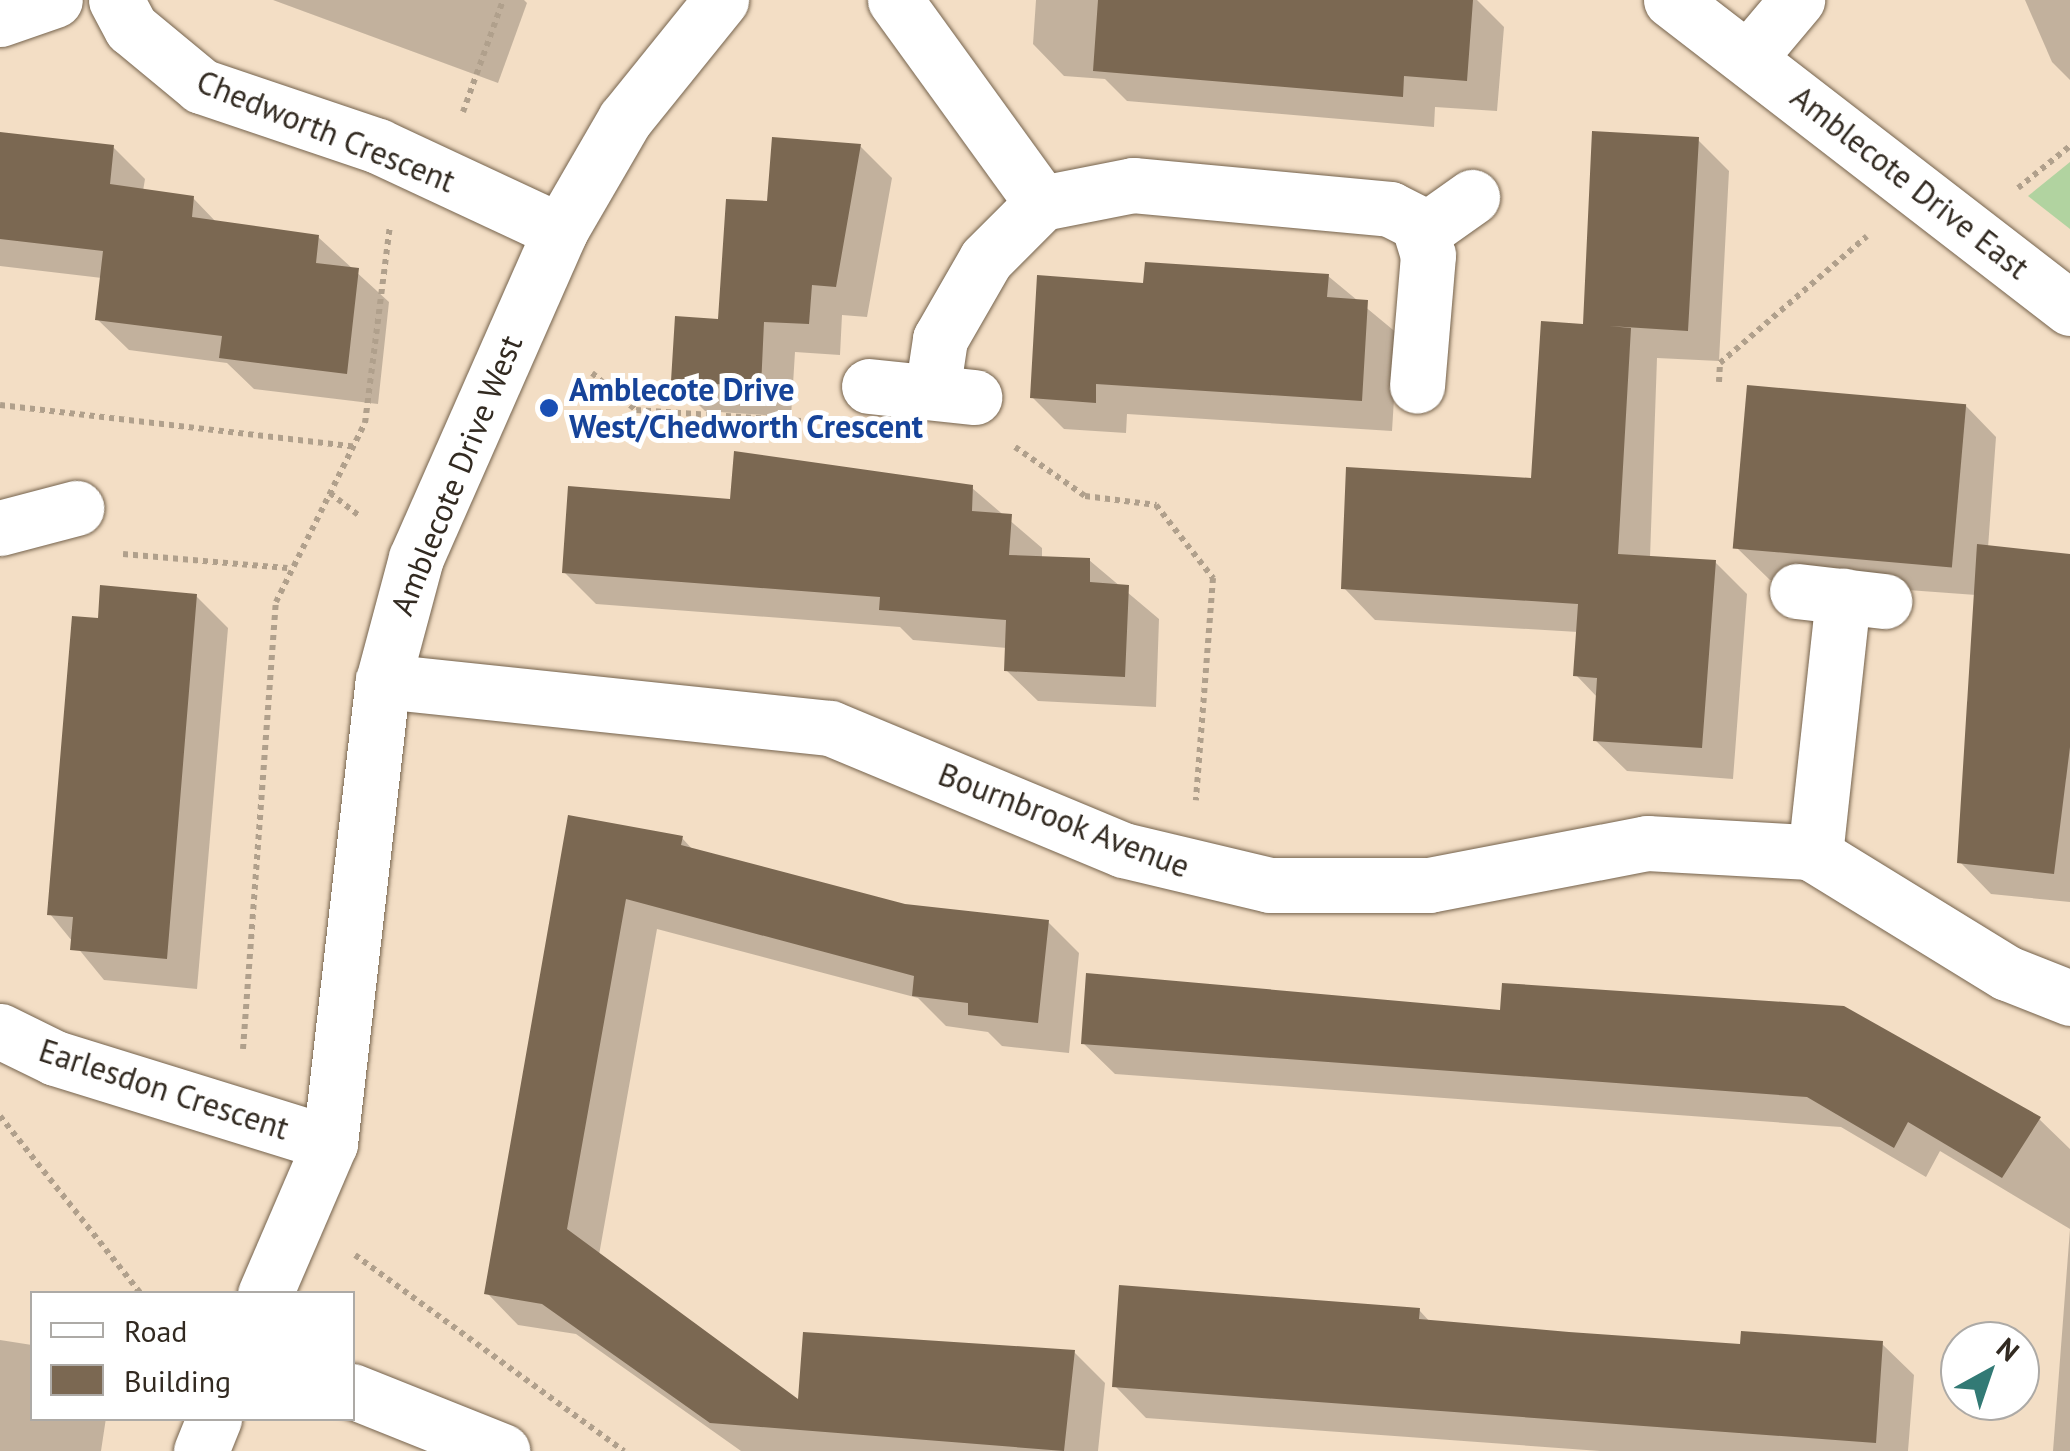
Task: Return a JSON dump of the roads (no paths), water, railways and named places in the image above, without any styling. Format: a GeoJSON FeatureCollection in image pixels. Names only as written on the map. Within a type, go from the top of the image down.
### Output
{"type":"FeatureCollection","features":[{"type":"Feature","properties":{"kind":"street"},"geometry":{"type":"LineString","coordinates":[[0,19],[55,0]]}},
{"type":"Feature","properties":{"kind":"street","name":"Chedworth Crescent"},"geometry":{"type":"LineString","coordinates":[[116,0],[131,28],[201,86],[420,165],[560,231]]}},
{"type":"Feature","properties":{"kind":"street","name":"Amblecote Drive West"},"geometry":{"type":"LineString","coordinates":[[267,1291],[330,1143],[383,680],[416,558],[560,231],[626,119],[721,0]]}},
{"type":"Feature","properties":{"kind":"street"},"geometry":{"type":"LineString","coordinates":[[895,0],[1042,203]]}},
{"type":"Feature","properties":{"kind":"street"},"geometry":{"type":"LineString","coordinates":[[1671,0],[1749,57],[1797,0]]}},
{"type":"Feature","properties":{"kind":"street","name":"Amblecote Drive East"},"geometry":{"type":"LineString","coordinates":[[1749,57],[2070,308]]}},
{"type":"Feature","properties":{"kind":"street"},"geometry":{"type":"LineString","coordinates":[[869,386],[953,394],[958,301],[1042,203],[1133,185],[1390,209],[1424,232]]}},
{"type":"Feature","properties":{"kind":"street"},"geometry":{"type":"LineString","coordinates":[[1424,232],[1472,198]]}},
{"type":"Feature","properties":{"kind":"street"},"geometry":{"type":"LineString","coordinates":[[1417,386],[1424,232]]}},
{"type":"Feature","properties":{"kind":"street"},"geometry":{"type":"LineString","coordinates":[[0,528],[76,508]]}},
{"type":"Feature","properties":{"kind":"street"},"geometry":{"type":"LineString","coordinates":[[1815,855],[1841,596]]}},
{"type":"Feature","properties":{"kind":"street","name":"Bournbrook Avenue"},"geometry":{"type":"LineString","coordinates":[[383,680],[830,728],[1190,871],[1344,888],[1429,884],[1647,842],[1815,855],[2007,973],[2070,998]]}},
{"type":"Feature","properties":{"kind":"street","name":"Earlesdon Crescent"},"geometry":{"type":"LineString","coordinates":[[0,1030],[56,1058],[330,1143]]}},
{"type":"Feature","properties":{"kind":"street"},"geometry":{"type":"LineString","coordinates":[[355,1392],[502,1451]]}},
{"type":"Feature","properties":{"kind":"street"},"geometry":{"type":"LineString","coordinates":[[202,1451],[213,1421]]}},
{"type":"Feature","properties":{"kind":"place","name":"Amblecote Drive West/Chedworth Crescent"},"geometry":{"type":"Point","coordinates":[549,408]}}]}
